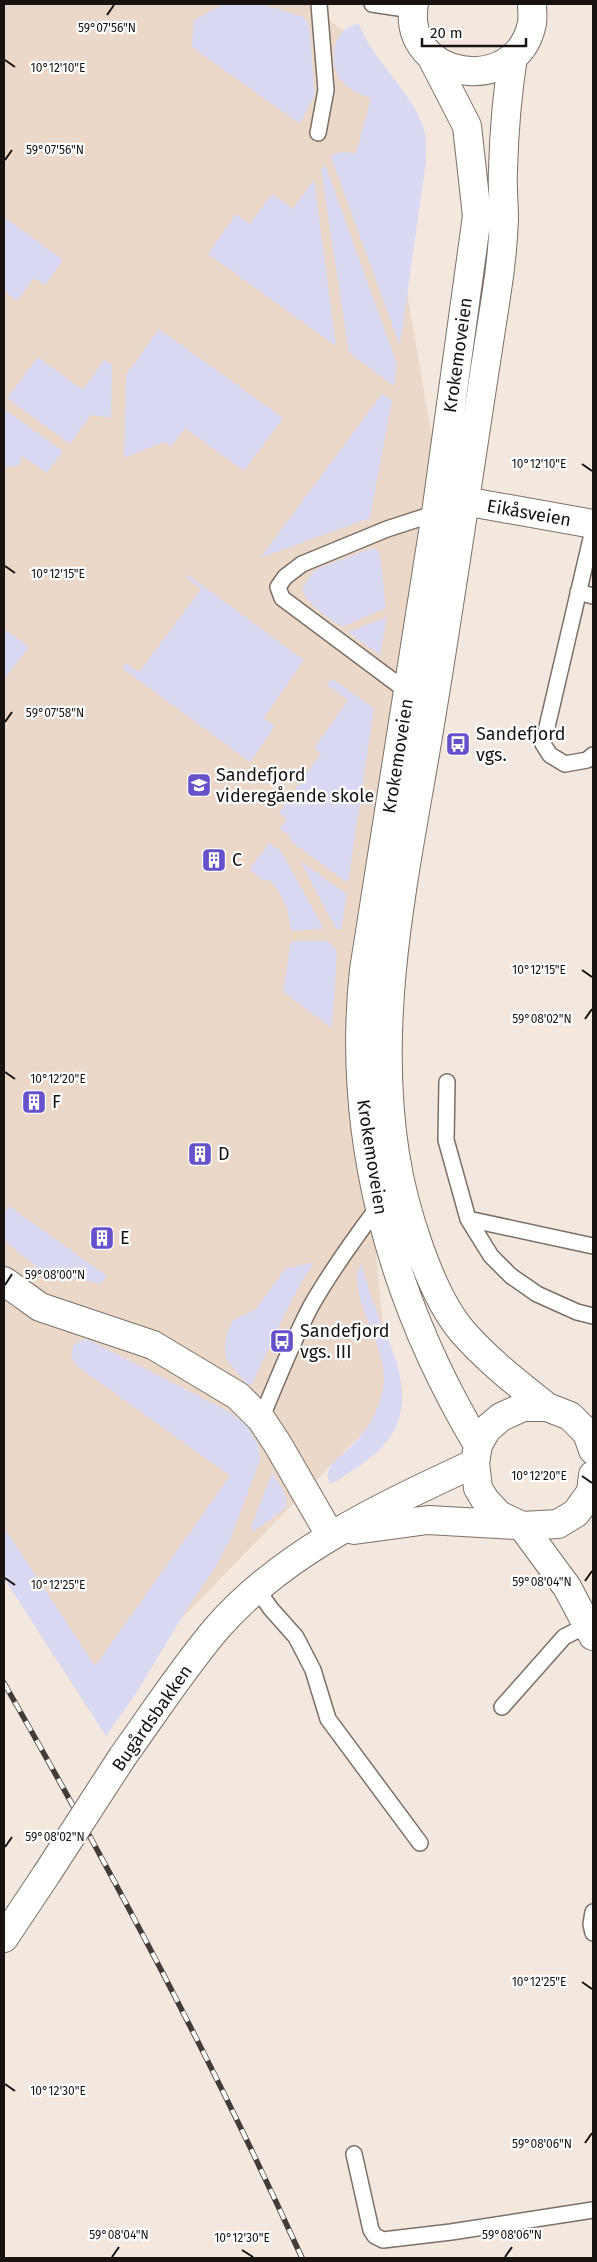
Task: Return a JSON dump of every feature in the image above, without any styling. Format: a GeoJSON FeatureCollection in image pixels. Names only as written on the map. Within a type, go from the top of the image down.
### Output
{"type":"FeatureCollection","features":[{"type":"Feature","properties":{"kind":"main road","name":"Krokemoveien"},"geometry":{"type":"LineString","coordinates":[[431,56],[445,66],[453,68],[478,72],[496,68],[513,57],[525,42],[532,23],[532,4]]}},
{"type":"Feature","properties":{"kind":"main road","name":"Krokemoveien"},"geometry":{"type":"LineString","coordinates":[[413,7],[414,27],[420,42],[431,56],[466,126],[478,216],[436,513],[364,970],[359,1011],[360,1080],[378,1207],[394,1264],[416,1324],[477,1454]]}},
{"type":"Feature","properties":{"kind":"main road","name":"Krokemoveien"},"geometry":{"type":"LineString","coordinates":[[513,57],[506,105],[503,173],[504,221],[500,278],[464,502],[452,595],[393,949],[388,1014],[388,1079],[396,1156],[413,1227],[438,1295],[461,1330],[483,1353],[570,1415],[587,1434],[593,1450]]}},
{"type":"Feature","properties":{"kind":"main road","name":"Eikåsveien"},"geometry":{"type":"LineString","coordinates":[[464,502],[593,524]]}},
{"type":"Feature","properties":{"kind":"main road"},"geometry":{"type":"LineString","coordinates":[[4,1281],[40,1307],[153,1345],[238,1396],[261,1419],[278,1443],[334,1534]]}},
{"type":"Feature","properties":{"kind":"main road"},"geometry":{"type":"LineString","coordinates":[[570,1415],[523,1407],[501,1417],[488,1429],[477,1454],[478,1488],[485,1500],[499,1515],[519,1526],[567,1588],[591,1627]]}},
{"type":"Feature","properties":{"kind":"main road","name":"Bugårdsbakken"},"geometry":{"type":"LineString","coordinates":[[4,1938],[123,1756],[218,1627],[257,1589],[334,1534],[416,1490],[477,1454]]}},
{"type":"Feature","properties":{"kind":"main road","name":"Bugårdsbakken"},"geometry":{"type":"LineString","coordinates":[[334,1534],[428,1520],[519,1526],[558,1524],[576,1513],[592,1494]]}},
{"type":"Feature","properties":{"kind":"lane"},"geometry":{"type":"LineString","coordinates":[[318,133],[326,90],[319,4]]}},
{"type":"Feature","properties":{"kind":"lane"},"geometry":{"type":"LineString","coordinates":[[372,4],[413,7]]}},
{"type":"Feature","properties":{"kind":"lane"},"geometry":{"type":"LineString","coordinates":[[408,692],[282,598],[278,588],[285,577],[302,564],[387,529],[436,513]]}},
{"type":"Feature","properties":{"kind":"lane"},"geometry":{"type":"LineString","coordinates":[[593,530],[543,744],[550,755],[565,764],[587,760],[593,755]]}},
{"type":"Feature","properties":{"kind":"lane"},"geometry":{"type":"LineString","coordinates":[[578,592],[593,596]]}},
{"type":"Feature","properties":{"kind":"lane"},"geometry":{"type":"LineString","coordinates":[[446,1082],[446,1140],[468,1219],[491,1256],[511,1276],[537,1294],[577,1312],[593,1316]]}},
{"type":"Feature","properties":{"kind":"lane"},"geometry":{"type":"LineString","coordinates":[[261,1419],[287,1356],[307,1315],[335,1267],[378,1207]]}},
{"type":"Feature","properties":{"kind":"lane"},"geometry":{"type":"LineString","coordinates":[[468,1219],[593,1246]]}},
{"type":"Feature","properties":{"kind":"lane"},"geometry":{"type":"LineString","coordinates":[[257,1589],[296,1637],[313,1670],[328,1719],[420,1843]]}},
{"type":"Feature","properties":{"kind":"lane"},"geometry":{"type":"LineString","coordinates":[[502,1707],[564,1637],[591,1627]]}},
{"type":"Feature","properties":{"kind":"lane"},"geometry":{"type":"LineString","coordinates":[[593,1912],[591,1924],[593,1933]]}},
{"type":"Feature","properties":{"kind":"lane"},"geometry":{"type":"LineString","coordinates":[[354,2154],[371,2230],[375,2236],[383,2240],[450,2232],[593,2210]]}},
{"type":"Feature","properties":{"kind":"shaded area","name":"Sandefjord videregående skole"},"geometry":{"type":"Polygon","coordinates":[[[4,4],[308,4],[365,47],[440,485],[360,1079],[390,1405],[90,1712],[4,1578],[4,4]]]}},
{"type":"Feature","properties":{"kind":"shaded area"},"geometry":{"type":"Polygon","coordinates":[[[224,4],[261,4],[306,19],[309,26],[315,94],[300,124],[192,47],[194,20],[224,4]]]}},
{"type":"Feature","properties":{"kind":"shaded area"},"geometry":{"type":"Polygon","coordinates":[[[359,24],[374,52],[414,107],[421,120],[425,134],[426,162],[400,346],[331,157],[333,154],[345,152],[356,154],[371,98],[355,92],[344,84],[334,64],[335,46],[338,38],[350,26],[359,24]]]}},
{"type":"Feature","properties":{"kind":"shaded area"},"geometry":{"type":"Polygon","coordinates":[[[325,164],[397,364],[394,386],[349,353],[321,170],[325,164]]]}},
{"type":"Feature","properties":{"kind":"shaded area"},"geometry":{"type":"Polygon","coordinates":[[[314,179],[336,346],[208,254],[236,214],[250,224],[272,194],[293,209],[314,179]]]}},
{"type":"Feature","properties":{"kind":"shaded area"},"geometry":{"type":"Polygon","coordinates":[[[4,217],[63,260],[45,285],[34,278],[17,301],[4,291],[4,217]]]}},
{"type":"Feature","properties":{"kind":"shaded area"},"geometry":{"type":"Polygon","coordinates":[[[159,329],[283,418],[244,471],[185,428],[171,447],[164,442],[124,458],[126,375],[159,329]]]}},
{"type":"Feature","properties":{"kind":"shaded area"},"geometry":{"type":"Polygon","coordinates":[[[38,357],[83,390],[104,360],[112,365],[111,418],[91,415],[70,444],[7,398],[38,357]]]}},
{"type":"Feature","properties":{"kind":"shaded area"},"geometry":{"type":"Polygon","coordinates":[[[382,394],[392,400],[370,518],[260,558],[382,394]]]}},
{"type":"Feature","properties":{"kind":"shaded area"},"geometry":{"type":"Polygon","coordinates":[[[4,409],[63,451],[47,473],[22,456],[19,466],[4,467],[4,409]]]}},
{"type":"Feature","properties":{"kind":"shaded area"},"geometry":{"type":"Polygon","coordinates":[[[371,549],[377,549],[380,555],[386,608],[342,627],[313,605],[302,588],[312,573],[319,568],[371,549]]]}},
{"type":"Feature","properties":{"kind":"shaded area"},"geometry":{"type":"Polygon","coordinates":[[[188,575],[304,660],[264,718],[275,726],[250,762],[122,668],[126,663],[139,672],[201,589],[186,578],[188,575]]]}},
{"type":"Feature","properties":{"kind":"shaded area"},"geometry":{"type":"Polygon","coordinates":[[[387,617],[380,655],[348,632],[387,617]]]}},
{"type":"Feature","properties":{"kind":"shaded area"},"geometry":{"type":"Polygon","coordinates":[[[4,629],[29,647],[4,679],[4,629]]]}},
{"type":"Feature","properties":{"kind":"shaded area"},"geometry":{"type":"Polygon","coordinates":[[[332,679],[374,708],[348,883],[289,840],[291,837],[280,829],[287,819],[279,813],[321,753],[314,748],[348,700],[327,685],[332,679]]]}},
{"type":"Feature","properties":{"kind":"shaded area"},"geometry":{"type":"Polygon","coordinates":[[[269,843],[281,851],[324,929],[291,931],[287,909],[273,884],[268,879],[265,881],[249,870],[269,843]]]}},
{"type":"Feature","properties":{"kind":"shaded area"},"geometry":{"type":"Polygon","coordinates":[[[300,861],[347,894],[341,930],[336,929],[300,861]]]}},
{"type":"Feature","properties":{"kind":"shaded area"},"geometry":{"type":"Polygon","coordinates":[[[291,941],[329,941],[337,952],[332,1028],[283,992],[291,941]]]}},
{"type":"Feature","properties":{"kind":"shaded area"},"geometry":{"type":"Polygon","coordinates":[[[9,1206],[107,1276],[100,1284],[41,1271],[4,1240],[4,1214],[9,1206]]]}},
{"type":"Feature","properties":{"kind":"shaded area"},"geometry":{"type":"Polygon","coordinates":[[[314,1262],[289,1307],[252,1384],[248,1385],[227,1361],[225,1348],[227,1333],[233,1320],[256,1309],[285,1269],[314,1262]]]}},
{"type":"Feature","properties":{"kind":"shaded area"},"geometry":{"type":"Polygon","coordinates":[[[361,1263],[373,1301],[396,1359],[402,1391],[402,1407],[398,1422],[385,1444],[366,1461],[330,1484],[328,1477],[329,1469],[367,1428],[379,1404],[383,1388],[383,1371],[380,1355],[358,1291],[357,1276],[361,1263]]]}},
{"type":"Feature","properties":{"kind":"shaded area"},"geometry":{"type":"Polygon","coordinates":[[[87,1339],[228,1411],[247,1426],[258,1444],[260,1460],[230,1540],[213,1571],[192,1601],[135,1695],[106,1736],[4,1578],[4,1527],[95,1666],[230,1476],[77,1366],[71,1357],[73,1346],[79,1341],[87,1339]]]}},
{"type":"Feature","properties":{"kind":"shaded area"},"geometry":{"type":"Polygon","coordinates":[[[272,1473],[285,1494],[286,1508],[253,1532],[251,1527],[272,1473]]]}},
{"type":"Feature","properties":{"kind":"railway"},"geometry":{"type":"LineString","coordinates":[[4,1683],[160,1967],[233,2112],[302,2258]]}},
{"type":"Feature","properties":{"kind":"place","name":"Sandefjord vgs."},"geometry":{"type":"Point","coordinates":[458,744]}},
{"type":"Feature","properties":{"kind":"place","name":"Sandefjord videregående skole"},"geometry":{"type":"Point","coordinates":[199,785]}},
{"type":"Feature","properties":{"kind":"place","name":"C"},"geometry":{"type":"Point","coordinates":[214,860]}},
{"type":"Feature","properties":{"kind":"place","name":"F"},"geometry":{"type":"Point","coordinates":[34,1102]}},
{"type":"Feature","properties":{"kind":"place","name":"D"},"geometry":{"type":"Point","coordinates":[200,1154]}},
{"type":"Feature","properties":{"kind":"place","name":"E"},"geometry":{"type":"Point","coordinates":[102,1238]}},
{"type":"Feature","properties":{"kind":"place","name":"Sandefjord vgs. III"},"geometry":{"type":"Point","coordinates":[282,1341]}}]}
